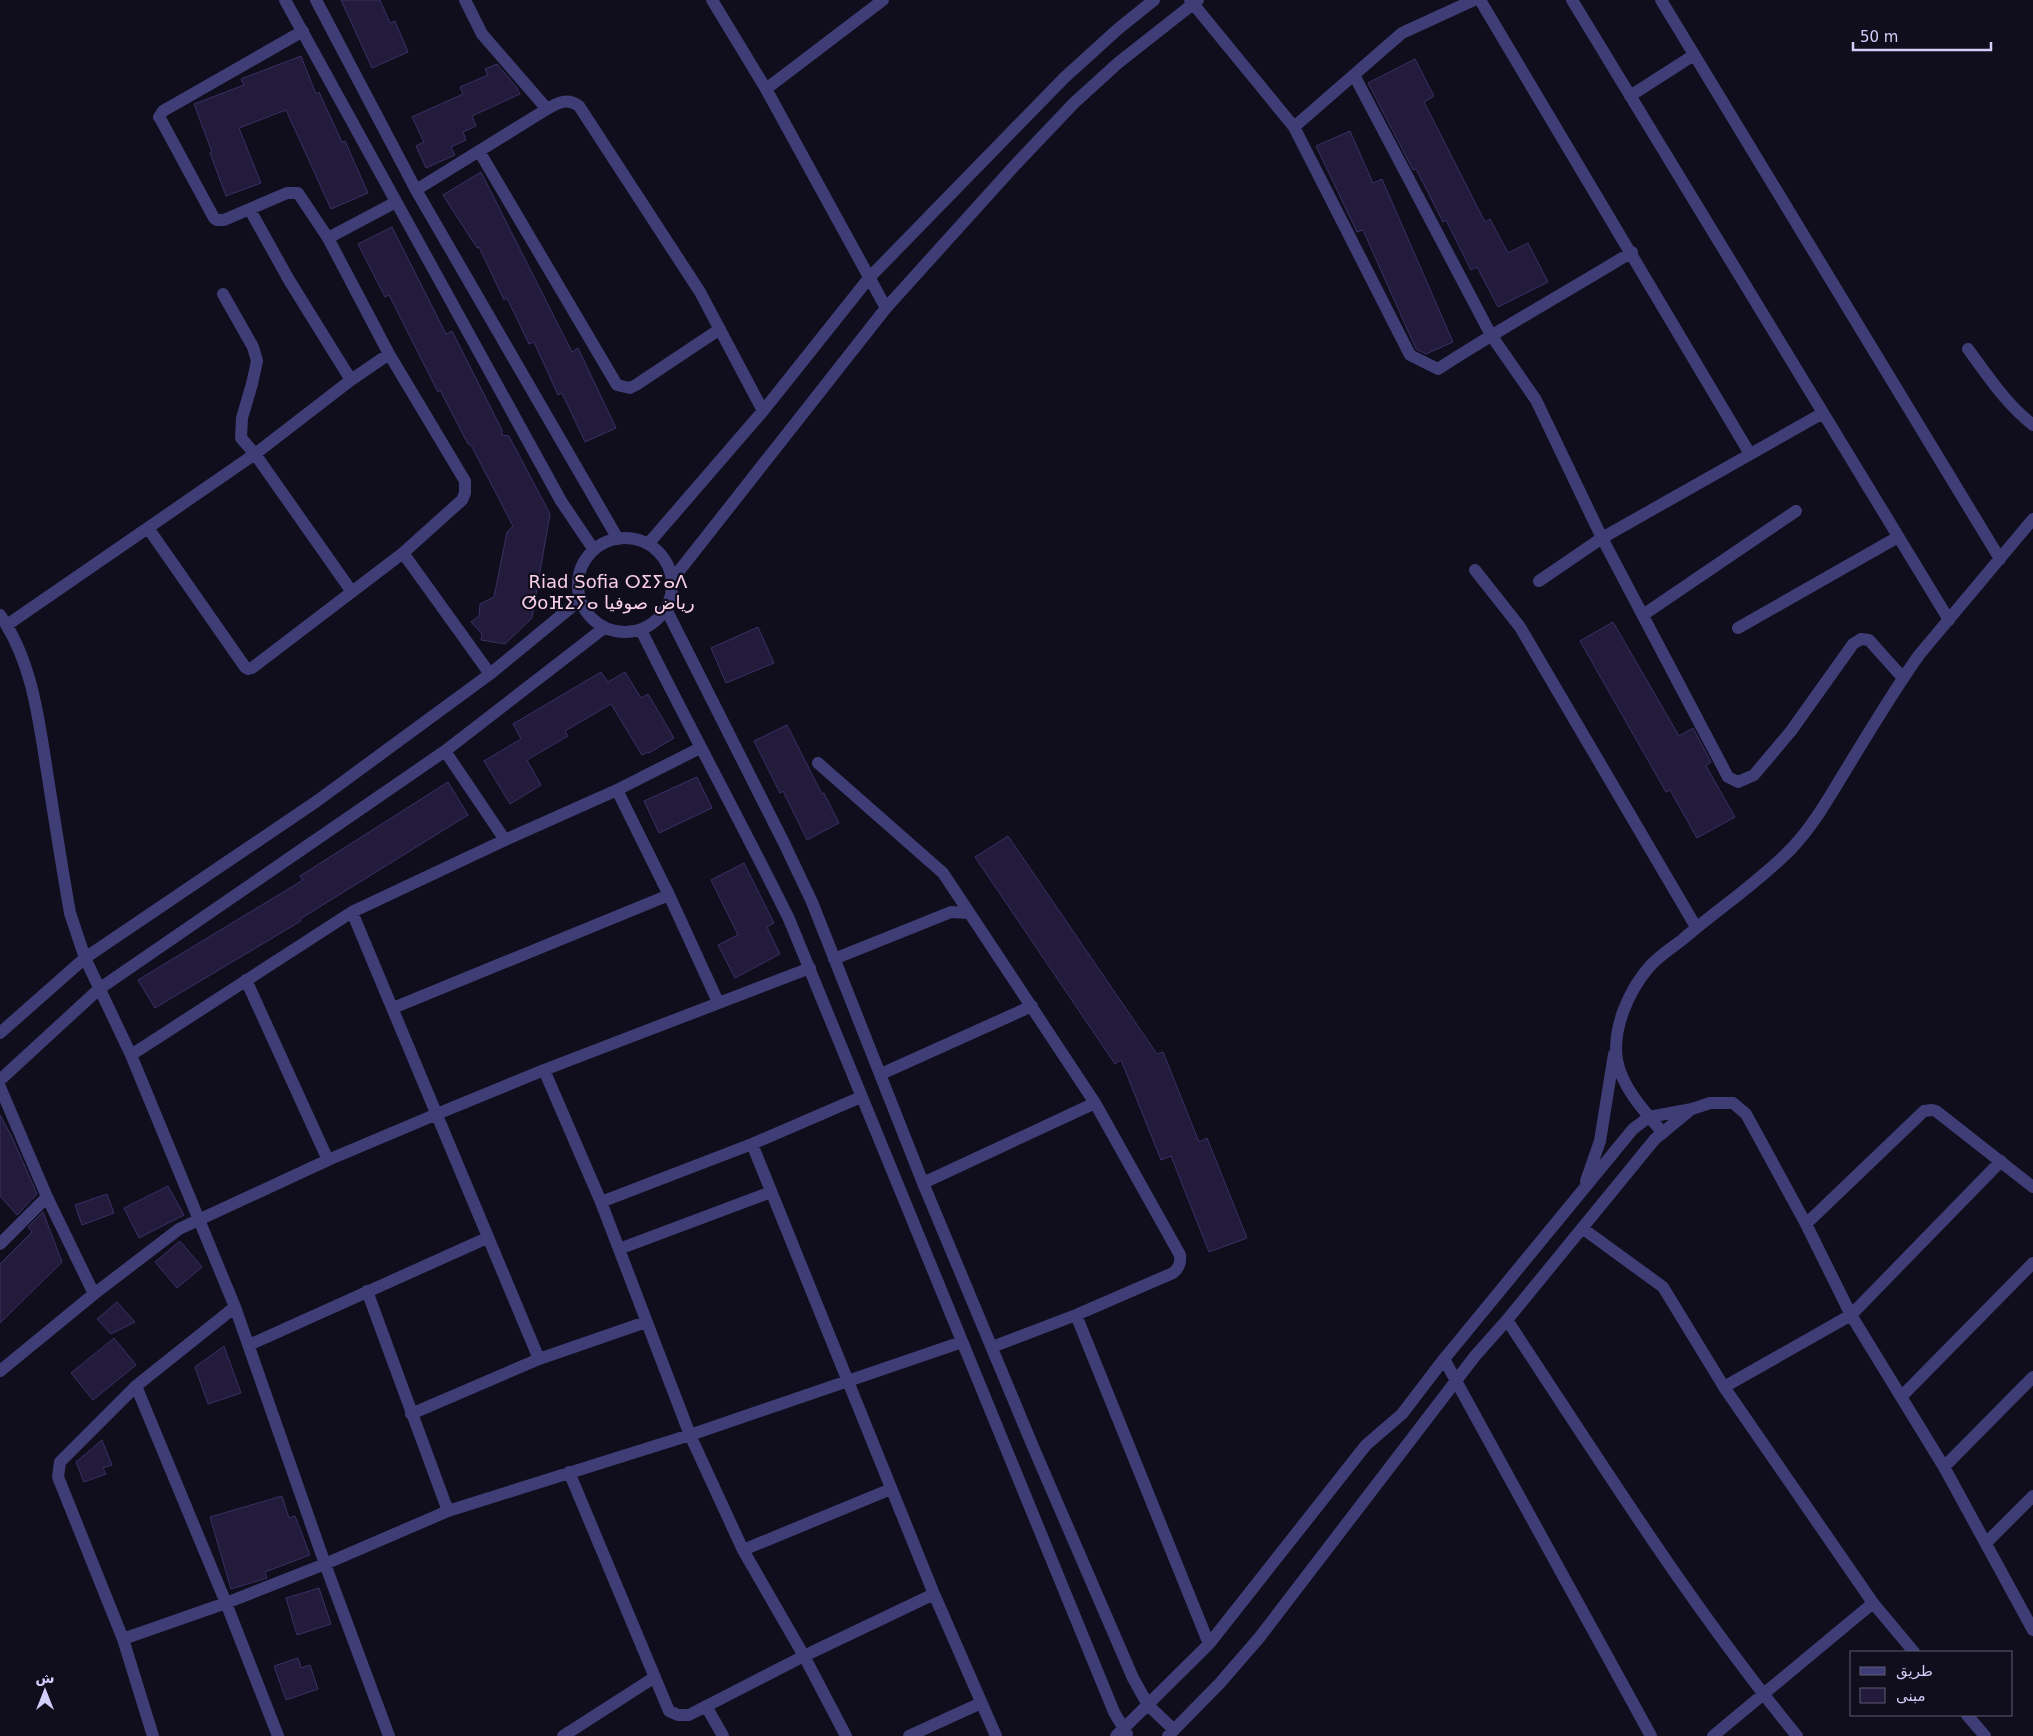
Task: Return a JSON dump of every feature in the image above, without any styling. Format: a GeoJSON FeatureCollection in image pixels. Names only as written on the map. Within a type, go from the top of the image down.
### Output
{"type":"FeatureCollection","features":[{"type":"Feature","properties":{"kind":"street"},"geometry":{"type":"LineString","coordinates":[[286,0],[561,501],[594,550]]}},
{"type":"Feature","properties":{"kind":"street"},"geometry":{"type":"LineString","coordinates":[[316,0],[416,190],[618,539]]}},
{"type":"Feature","properties":{"kind":"street"},"geometry":{"type":"LineString","coordinates":[[465,0],[482,34],[547,109]]}},
{"type":"Feature","properties":{"kind":"street"},"geometry":{"type":"LineString","coordinates":[[712,0],[766,89],[886,308]]}},
{"type":"Feature","properties":{"kind":"street"},"geometry":{"type":"LineString","coordinates":[[766,89],[883,0]]}},
{"type":"Feature","properties":{"kind":"street"},"geometry":{"type":"LineString","coordinates":[[648,544],[763,411],[869,278],[1064,78],[1118,29],[1154,0]]}},
{"type":"Feature","properties":{"kind":"street"},"geometry":{"type":"LineString","coordinates":[[1294,127],[1402,33],[1474,0]]}},
{"type":"Feature","properties":{"kind":"street"},"geometry":{"type":"LineString","coordinates":[[1480,0],[1632,252],[1750,454]]}},
{"type":"Feature","properties":{"kind":"street"},"geometry":{"type":"LineString","coordinates":[[1572,0],[1949,620]]}},
{"type":"Feature","properties":{"kind":"street"},"geometry":{"type":"LineString","coordinates":[[1661,0],[2000,559]]}},
{"type":"Feature","properties":{"kind":"street"},"geometry":{"type":"LineString","coordinates":[[672,580],[886,308],[1016,164],[1074,103],[1118,63],[1193,1],[1294,127],[1410,356],[1438,369],[1491,335],[1559,297],[1632,252]]}},
{"type":"Feature","properties":{"kind":"street"},"geometry":{"type":"LineString","coordinates":[[148,528],[244,667],[248,669],[252,668],[403,553],[462,500],[466,486],[465,481],[390,354],[328,238],[298,193],[287,193],[250,210],[224,220],[217,220],[214,218],[160,116],[163,111],[303,31]]}},
{"type":"Feature","properties":{"kind":"street"},"geometry":{"type":"LineString","coordinates":[[1630,96],[1694,55]]}},
{"type":"Feature","properties":{"kind":"street"},"geometry":{"type":"LineString","coordinates":[[1354,75],[1491,335],[1536,400],[1602,538],[1728,777],[1738,782],[1754,775],[1791,731],[1853,644],[1861,640],[1869,640],[1903,678]]}},
{"type":"Feature","properties":{"kind":"street"},"geometry":{"type":"LineString","coordinates":[[416,190],[547,109],[566,101],[579,106],[692,278],[763,411]]}},
{"type":"Feature","properties":{"kind":"street"},"geometry":{"type":"LineString","coordinates":[[479,151],[617,385],[630,388],[636,385],[720,329]]}},
{"type":"Feature","properties":{"kind":"street"},"geometry":{"type":"LineString","coordinates":[[328,238],[396,202]]}},
{"type":"Feature","properties":{"kind":"street"},"geometry":{"type":"LineString","coordinates":[[250,210],[289,280],[351,380]]}},
{"type":"Feature","properties":{"kind":"street"},"geometry":{"type":"LineString","coordinates":[[223,294],[253,347],[256,361],[252,384],[242,418],[241,438],[255,454],[352,592]]}},
{"type":"Feature","properties":{"kind":"street"},"geometry":{"type":"LineString","coordinates":[[1968,349],[2017,413],[2033,424]]}},
{"type":"Feature","properties":{"kind":"street"},"geometry":{"type":"LineString","coordinates":[[389,1736],[325,1564],[235,1307],[131,1055],[85,958],[70,913],[38,718],[24,660],[3,620],[148,528],[255,454],[351,380],[390,354]]}},
{"type":"Feature","properties":{"kind":"street"},"geometry":{"type":"LineString","coordinates":[[1539,581],[1602,538],[1823,413]]}},
{"type":"Feature","properties":{"kind":"street"},"geometry":{"type":"LineString","coordinates":[[1643,615],[1796,511]]}},
{"type":"Feature","properties":{"kind":"street"},"geometry":{"type":"LineString","coordinates":[[1583,1189],[1600,1141],[1619,1024],[1631,995],[1650,966],[1754,882],[1793,847],[1820,812],[1903,678],[2033,519]]}},
{"type":"Feature","properties":{"kind":"street"},"geometry":{"type":"LineString","coordinates":[[1738,628],[1898,537]]}},
{"type":"Feature","properties":{"kind":"street"},"geometry":{"type":"LineString","coordinates":[[618,539],[633,539],[648,544],[660,553],[668,566],[672,580],[671,595],[666,609],[656,622],[641,630],[623,632],[604,628],[589,617],[580,600],[578,582],[582,564],[594,550],[605,543],[618,539]]}},
{"type":"Feature","properties":{"kind":"street"},"geometry":{"type":"LineString","coordinates":[[403,553],[490,674]]}},
{"type":"Feature","properties":{"kind":"street"},"geometry":{"type":"LineString","coordinates":[[1475,570],[1520,627],[1696,927]]}},
{"type":"Feature","properties":{"kind":"street"},"geometry":{"type":"LineString","coordinates":[[0,1033],[85,958],[317,801],[490,674],[580,600]]}},
{"type":"Feature","properties":{"kind":"street"},"geometry":{"type":"LineString","coordinates":[[666,609],[812,902],[924,1183],[1034,1449],[1132,1678],[1148,1705],[1171,1733],[1220,1683],[1259,1638],[1455,1380],[1507,1320],[1655,1139],[1692,1109]]}},
{"type":"Feature","properties":{"kind":"street"},"geometry":{"type":"LineString","coordinates":[[0,1080],[99,989],[445,751],[604,628]]}},
{"type":"Feature","properties":{"kind":"street"},"geometry":{"type":"LineString","coordinates":[[641,630],[789,918],[1122,1734],[1209,1644],[1366,1446],[1402,1414],[1444,1359],[1633,1129],[1649,1117],[1692,1109],[1710,1103],[1732,1103],[1746,1114],[1806,1224],[1851,1315],[1944,1467],[2031,1623]]}},
{"type":"Feature","properties":{"kind":"street"},"geometry":{"type":"LineString","coordinates":[[131,1055],[352,912],[617,790],[700,748]]}},
{"type":"Feature","properties":{"kind":"street"},"geometry":{"type":"LineString","coordinates":[[445,751],[505,840]]}},
{"type":"Feature","properties":{"kind":"street"},"geometry":{"type":"LineString","coordinates":[[818,763],[943,873],[1095,1102],[1180,1255],[1181,1262],[1178,1269],[1173,1273],[1076,1315],[992,1347]]}},
{"type":"Feature","properties":{"kind":"street"},"geometry":{"type":"LineString","coordinates":[[617,790],[669,895],[718,1002]]}},
{"type":"Feature","properties":{"kind":"street"},"geometry":{"type":"LineString","coordinates":[[393,1008],[669,895]]}},
{"type":"Feature","properties":{"kind":"street"},"geometry":{"type":"LineString","coordinates":[[352,912],[539,1359]]}},
{"type":"Feature","properties":{"kind":"street"},"geometry":{"type":"LineString","coordinates":[[834,959],[952,912],[969,913]]}},
{"type":"Feature","properties":{"kind":"street"},"geometry":{"type":"LineString","coordinates":[[0,1371],[169,1236],[198,1221],[328,1160],[437,1114],[544,1070],[810,968]]}},
{"type":"Feature","properties":{"kind":"street"},"geometry":{"type":"LineString","coordinates":[[246,980],[328,1160]]}},
{"type":"Feature","properties":{"kind":"street"},"geometry":{"type":"LineString","coordinates":[[881,1074],[1032,1006]]}},
{"type":"Feature","properties":{"kind":"street"},"geometry":{"type":"LineString","coordinates":[[1616,1044],[1617,1061],[1622,1074],[1636,1099],[1663,1133]]}},
{"type":"Feature","properties":{"kind":"street"},"geometry":{"type":"LineString","coordinates":[[544,1070],[601,1202],[690,1435],[743,1550],[804,1656],[846,1736]]}},
{"type":"Feature","properties":{"kind":"street"},"geometry":{"type":"LineString","coordinates":[[0,1087],[47,1197],[94,1294]]}},
{"type":"Feature","properties":{"kind":"street"},"geometry":{"type":"LineString","coordinates":[[601,1202],[752,1144],[861,1097]]}},
{"type":"Feature","properties":{"kind":"street"},"geometry":{"type":"LineString","coordinates":[[924,1183],[1095,1102]]}},
{"type":"Feature","properties":{"kind":"street"},"geometry":{"type":"LineString","coordinates":[[1806,1224],[1924,1111],[1928,1110],[1936,1111],[2033,1187]]}},
{"type":"Feature","properties":{"kind":"street"},"geometry":{"type":"LineString","coordinates":[[752,1144],[934,1594],[996,1736]]}},
{"type":"Feature","properties":{"kind":"street"},"geometry":{"type":"LineString","coordinates":[[1724,1387],[1851,1315],[2001,1162]]}},
{"type":"Feature","properties":{"kind":"street"},"geometry":{"type":"LineString","coordinates":[[619,1249],[771,1192]]}},
{"type":"Feature","properties":{"kind":"street"},"geometry":{"type":"LineString","coordinates":[[0,1244],[47,1197]]}},
{"type":"Feature","properties":{"kind":"street"},"geometry":{"type":"LineString","coordinates":[[1582,1228],[1663,1287],[1724,1387],[1873,1603],[1913,1651]]}},
{"type":"Feature","properties":{"kind":"street"},"geometry":{"type":"LineString","coordinates":[[249,1345],[487,1238]]}},
{"type":"Feature","properties":{"kind":"street"},"geometry":{"type":"LineString","coordinates":[[1901,1397],[2033,1263]]}},
{"type":"Feature","properties":{"kind":"street"},"geometry":{"type":"LineString","coordinates":[[366,1291],[448,1510]]}},
{"type":"Feature","properties":{"kind":"street"},"geometry":{"type":"LineString","coordinates":[[153,1736],[123,1639],[58,1477],[58,1470],[60,1462],[136,1386],[235,1307]]}},
{"type":"Feature","properties":{"kind":"street"},"geometry":{"type":"LineString","coordinates":[[1076,1315],[1209,1644]]}},
{"type":"Feature","properties":{"kind":"street"},"geometry":{"type":"LineString","coordinates":[[1507,1320],[1666,1560],[1763,1694],[1797,1736]]}},
{"type":"Feature","properties":{"kind":"street"},"geometry":{"type":"LineString","coordinates":[[411,1414],[539,1359],[646,1322]]}},
{"type":"Feature","properties":{"kind":"street"},"geometry":{"type":"LineString","coordinates":[[123,1639],[226,1603],[325,1564],[448,1510],[690,1435],[962,1342]]}},
{"type":"Feature","properties":{"kind":"street"},"geometry":{"type":"LineString","coordinates":[[1444,1359],[1651,1736]]}},
{"type":"Feature","properties":{"kind":"street"},"geometry":{"type":"LineString","coordinates":[[1944,1467],[2033,1377]]}},
{"type":"Feature","properties":{"kind":"street"},"geometry":{"type":"LineString","coordinates":[[136,1386],[226,1603],[278,1736]]}},
{"type":"Feature","properties":{"kind":"street"},"geometry":{"type":"LineString","coordinates":[[569,1472],[669,1711],[678,1715],[689,1715],[804,1656],[934,1594]]}},
{"type":"Feature","properties":{"kind":"street"},"geometry":{"type":"LineString","coordinates":[[743,1550],[891,1489]]}},
{"type":"Feature","properties":{"kind":"street"},"geometry":{"type":"LineString","coordinates":[[1986,1543],[2033,1496]]}},
{"type":"Feature","properties":{"kind":"street"},"geometry":{"type":"LineString","coordinates":[[1713,1736],[1873,1603]]}},
{"type":"Feature","properties":{"kind":"street"},"geometry":{"type":"LineString","coordinates":[[563,1736],[655,1678]]}},
{"type":"Feature","properties":{"kind":"street"},"geometry":{"type":"LineString","coordinates":[[909,1736],[981,1703]]}},
{"type":"Feature","properties":{"kind":"street"},"geometry":{"type":"LineString","coordinates":[[706,1706],[723,1736]]}},
{"type":"Feature","properties":{"kind":"street"},"geometry":{"type":"LineString","coordinates":[[1968,1716],[1985,1736]]}},
{"type":"Feature","properties":{"kind":"building"},"geometry":{"type":"Polygon","coordinates":[[[341,0],[380,0],[390,23],[395,21],[408,52],[372,68],[341,0]]]}},
{"type":"Feature","properties":{"kind":"building"},"geometry":{"type":"Polygon","coordinates":[[[301,56],[316,94],[319,92],[342,142],[345,141],[368,193],[331,209],[286,110],[239,128],[261,183],[226,196],[194,104],[244,85],[241,79],[301,56]]]}},
{"type":"Feature","properties":{"kind":"building"},"geometry":{"type":"Polygon","coordinates":[[[1415,59],[1434,96],[1424,102],[1485,222],[1490,219],[1508,253],[1528,243],[1548,282],[1498,307],[1477,267],[1471,270],[1446,220],[1443,222],[1416,169],[1413,170],[1368,83],[1415,59]]]}},
{"type":"Feature","properties":{"kind":"building"},"geometry":{"type":"Polygon","coordinates":[[[497,64],[516,86],[520,94],[472,116],[476,126],[463,132],[466,140],[451,147],[455,155],[426,168],[416,146],[424,142],[412,117],[463,94],[460,87],[488,75],[485,69],[497,64]]]}},
{"type":"Feature","properties":{"kind":"building"},"geometry":{"type":"Polygon","coordinates":[[[1350,131],[1373,183],[1382,179],[1453,342],[1426,354],[1416,349],[1363,230],[1357,232],[1316,146],[1350,131]]]}},
{"type":"Feature","properties":{"kind":"building"},"geometry":{"type":"Polygon","coordinates":[[[481,172],[572,352],[578,348],[616,428],[585,442],[562,393],[558,395],[534,342],[529,344],[507,298],[504,300],[479,247],[477,248],[443,195],[481,172]]]}},
{"type":"Feature","properties":{"kind":"building"},"geometry":{"type":"Polygon","coordinates":[[[392,227],[446,334],[452,331],[502,430],[502,435],[509,436],[550,514],[532,618],[505,644],[481,640],[482,634],[471,622],[479,616],[480,604],[494,597],[507,532],[513,526],[471,445],[468,444],[440,390],[438,392],[389,295],[385,297],[358,244],[392,227]]]}},
{"type":"Feature","properties":{"kind":"building"},"geometry":{"type":"Polygon","coordinates":[[[1613,622],[1679,736],[1693,728],[1711,762],[1706,766],[1735,817],[1697,838],[1670,790],[1666,792],[1580,641],[1613,622]]]}},
{"type":"Feature","properties":{"kind":"building"},"geometry":{"type":"Polygon","coordinates":[[[758,627],[774,663],[726,683],[711,648],[758,627]]]}},
{"type":"Feature","properties":{"kind":"building"},"geometry":{"type":"Polygon","coordinates":[[[601,672],[608,682],[625,672],[641,698],[648,694],[674,738],[649,753],[642,755],[611,704],[565,731],[568,736],[527,760],[541,785],[510,804],[484,761],[521,739],[513,724],[601,672]]]}},
{"type":"Feature","properties":{"kind":"building"},"geometry":{"type":"Polygon","coordinates":[[[787,725],[839,823],[807,840],[783,791],[780,793],[754,741],[787,725]]]}},
{"type":"Feature","properties":{"kind":"building"},"geometry":{"type":"Polygon","coordinates":[[[697,777],[712,808],[659,833],[644,801],[697,777]]]}},
{"type":"Feature","properties":{"kind":"building"},"geometry":{"type":"Polygon","coordinates":[[[448,782],[468,815],[300,919],[301,921],[155,1008],[138,980],[303,880],[300,876],[448,782]]]}},
{"type":"Feature","properties":{"kind":"building"},"geometry":{"type":"Polygon","coordinates":[[[1008,836],[1157,1054],[1163,1052],[1199,1142],[1207,1138],[1247,1238],[1209,1252],[1171,1156],[1161,1160],[1121,1060],[1115,1064],[975,857],[1008,836]]]}},
{"type":"Feature","properties":{"kind":"building"},"geometry":{"type":"Polygon","coordinates":[[[744,863],[774,923],[767,927],[780,954],[735,978],[718,945],[738,935],[711,880],[744,863]]]}},
{"type":"Feature","properties":{"kind":"building"},"geometry":{"type":"Polygon","coordinates":[[[0,1115],[37,1194],[17,1215],[0,1196],[0,1115]]]}},
{"type":"Feature","properties":{"kind":"building"},"geometry":{"type":"Polygon","coordinates":[[[168,1186],[184,1215],[139,1238],[124,1208],[168,1186]]]}},
{"type":"Feature","properties":{"kind":"building"},"geometry":{"type":"Polygon","coordinates":[[[107,1194],[114,1213],[82,1225],[75,1205],[107,1194]]]}},
{"type":"Feature","properties":{"kind":"building"},"geometry":{"type":"Polygon","coordinates":[[[43,1212],[62,1262],[0,1323],[0,1264],[32,1232],[28,1227],[43,1212]]]}},
{"type":"Feature","properties":{"kind":"building"},"geometry":{"type":"Polygon","coordinates":[[[180,1241],[202,1267],[177,1288],[155,1262],[180,1241]]]}},
{"type":"Feature","properties":{"kind":"building"},"geometry":{"type":"Polygon","coordinates":[[[117,1302],[135,1322],[111,1334],[97,1319],[117,1302]]]}},
{"type":"Feature","properties":{"kind":"building"},"geometry":{"type":"Polygon","coordinates":[[[114,1338],[136,1365],[93,1400],[71,1373],[114,1338]]]}},
{"type":"Feature","properties":{"kind":"building"},"geometry":{"type":"Polygon","coordinates":[[[224,1346],[241,1393],[208,1404],[195,1367],[224,1346]]]}},
{"type":"Feature","properties":{"kind":"building"},"geometry":{"type":"Polygon","coordinates":[[[102,1440],[112,1465],[103,1468],[106,1474],[84,1482],[76,1462],[102,1440]]]}},
{"type":"Feature","properties":{"kind":"building"},"geometry":{"type":"Polygon","coordinates":[[[282,1496],[289,1518],[295,1516],[310,1555],[265,1572],[267,1578],[231,1589],[210,1517],[282,1496]]]}},
{"type":"Feature","properties":{"kind":"building"},"geometry":{"type":"Polygon","coordinates":[[[319,1588],[331,1624],[297,1635],[286,1598],[319,1588]]]}},
{"type":"Feature","properties":{"kind":"building"},"geometry":{"type":"Polygon","coordinates":[[[298,1658],[301,1668],[310,1665],[318,1689],[286,1700],[274,1666],[298,1658]]]}},
{"type":"Feature","properties":{"kind":"district","name":"Riad Sofia ⵔⵉⵢⴰⴷ ⵚoⴼⵉⵢⴰ رياض صوفيا"},"geometry":{"type":"Point","coordinates":[608,592]}}]}
